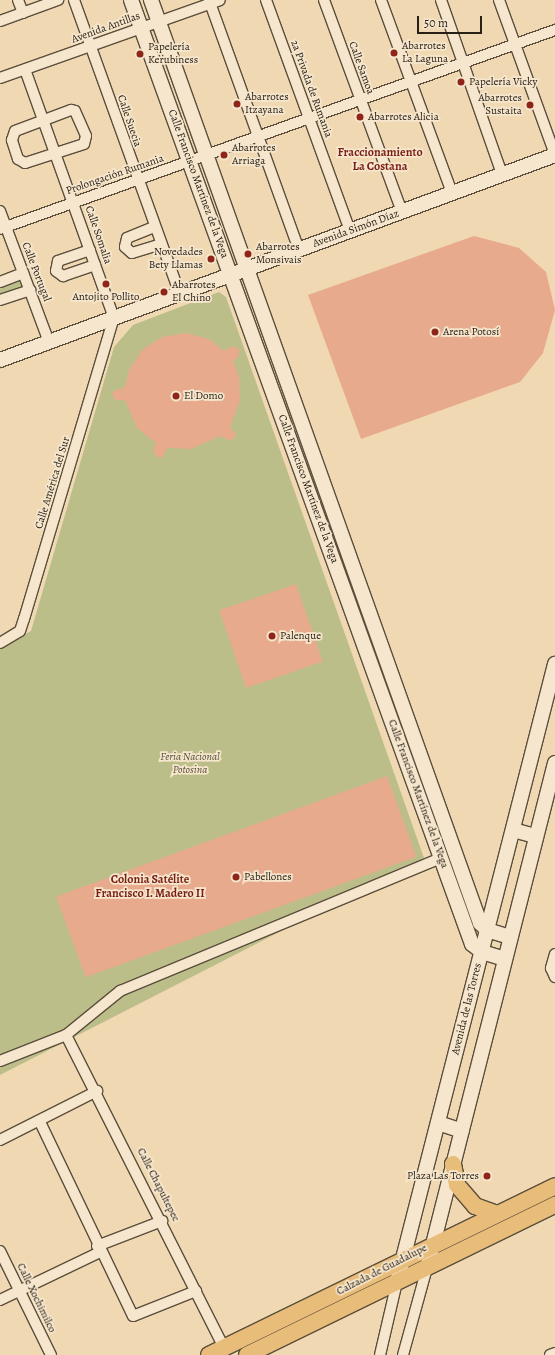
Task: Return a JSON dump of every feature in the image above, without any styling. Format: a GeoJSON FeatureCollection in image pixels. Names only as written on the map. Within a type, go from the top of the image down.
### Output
{"type":"FeatureCollection","features":[{"type":"Feature","properties":{"kind":"main road"},"geometry":{"type":"LineString","coordinates":[[453,1164],[457,1185],[475,1206],[497,1214]]}},
{"type":"Feature","properties":{"kind":"main road","name":"Calzada de Guadalupe"},"geometry":{"type":"LineString","coordinates":[[209,1355],[403,1260],[433,1243],[555,1186]]}},
{"type":"Feature","properties":{"kind":"main road","name":"Calzada de Guadalupe"},"geometry":{"type":"LineString","coordinates":[[248,1355],[555,1205]]}},
{"type":"Feature","properties":{"kind":"main road"},"geometry":{"type":"LineString","coordinates":[[329,1297],[336,1311]]}},
{"type":"Feature","properties":{"kind":"street"},"geometry":{"type":"LineString","coordinates":[[18,0],[23,13]]}},
{"type":"Feature","properties":{"kind":"street"},"geometry":{"type":"LineString","coordinates":[[0,21],[58,0]]}},
{"type":"Feature","properties":{"kind":"street","name":"Calle Suecia"},"geometry":{"type":"LineString","coordinates":[[74,0],[137,181],[180,294]]}},
{"type":"Feature","properties":{"kind":"street","name":"Calle Francisco Martínez de la Vega"},"geometry":{"type":"LineString","coordinates":[[131,0],[231,275],[448,856],[480,923],[487,930]]}},
{"type":"Feature","properties":{"kind":"street","name":"Calle Francisco Martínez de la Vega"},"geometry":{"type":"LineString","coordinates":[[151,0],[246,270],[448,856],[472,944],[482,952]]}},
{"type":"Feature","properties":{"kind":"street","name":"2a Privada de Rumania"},"geometry":{"type":"LineString","coordinates":[[266,0],[350,231]]}},
{"type":"Feature","properties":{"kind":"street","name":"Calle Samoa"},"geometry":{"type":"LineString","coordinates":[[324,0],[402,212]]}},
{"type":"Feature","properties":{"kind":"street"},"geometry":{"type":"LineString","coordinates":[[381,0],[452,193]]}},
{"type":"Feature","properties":{"kind":"street"},"geometry":{"type":"LineString","coordinates":[[441,0],[502,174]]}},
{"type":"Feature","properties":{"kind":"street"},"geometry":{"type":"LineString","coordinates":[[498,0],[555,155]]}},
{"type":"Feature","properties":{"kind":"street"},"geometry":{"type":"LineString","coordinates":[[213,1],[257,137],[299,250]]}},
{"type":"Feature","properties":{"kind":"street","name":"Avenida Antillas"},"geometry":{"type":"LineString","coordinates":[[0,78],[213,1]]}},
{"type":"Feature","properties":{"kind":"street","name":"Prolongación Rumania"},"geometry":{"type":"LineString","coordinates":[[3,228],[555,30]]}},
{"type":"Feature","properties":{"kind":"street","name":"Calle Somalia"},"geometry":{"type":"LineString","coordinates":[[25,69],[57,154],[114,318]]}},
{"type":"Feature","properties":{"kind":"street"},"geometry":{"type":"LineString","coordinates":[[75,111],[86,136],[84,144],[57,154],[26,163],[18,160],[11,134],[43,120],[75,111]]}},
{"type":"Feature","properties":{"kind":"street","name":"Avenida Simón Díaz"},"geometry":{"type":"LineString","coordinates":[[0,360],[555,155]]}},
{"type":"Feature","properties":{"kind":"street","name":"Calle Portugal"},"geometry":{"type":"LineString","coordinates":[[0,211],[3,228],[30,290],[49,342]]}},
{"type":"Feature","properties":{"kind":"street"},"geometry":{"type":"LineString","coordinates":[[154,227],[127,238],[125,247],[132,253],[161,244]]}},
{"type":"Feature","properties":{"kind":"street"},"geometry":{"type":"LineString","coordinates":[[90,250],[58,261],[56,271],[63,276],[95,265]]}},
{"type":"Feature","properties":{"kind":"street"},"geometry":{"type":"LineString","coordinates":[[0,282],[23,273]]}},
{"type":"Feature","properties":{"kind":"street"},"geometry":{"type":"LineString","coordinates":[[0,300],[30,290]]}},
{"type":"Feature","properties":{"kind":"street","name":"Calle América del Sur"},"geometry":{"type":"LineString","coordinates":[[0,643],[11,640],[20,631],[114,318]]}},
{"type":"Feature","properties":{"kind":"street","name":"Avenida de las Torres"},"geometry":{"type":"LineString","coordinates":[[380,1355],[397,1282],[555,664]]}},
{"type":"Feature","properties":{"kind":"street"},"geometry":{"type":"LineString","coordinates":[[403,1355],[427,1268],[555,763]]}},
{"type":"Feature","properties":{"kind":"street"},"geometry":{"type":"LineString","coordinates":[[513,830],[536,836]]}},
{"type":"Feature","properties":{"kind":"street"},"geometry":{"type":"LineString","coordinates":[[0,1061],[66,1035],[120,991],[448,856]]}},
{"type":"Feature","properties":{"kind":"street"},"geometry":{"type":"LineString","coordinates":[[487,930],[510,937]]}},
{"type":"Feature","properties":{"kind":"street"},"geometry":{"type":"LineString","coordinates":[[482,952],[505,959]]}},
{"type":"Feature","properties":{"kind":"street"},"geometry":{"type":"LineString","coordinates":[[555,954],[551,968],[555,977]]}},
{"type":"Feature","properties":{"kind":"street","name":"Calle Chapultepec"},"geometry":{"type":"LineString","coordinates":[[66,1035],[97,1091],[224,1348]]}},
{"type":"Feature","properties":{"kind":"street"},"geometry":{"type":"LineString","coordinates":[[0,1140],[40,1122],[97,1091]]}},
{"type":"Feature","properties":{"kind":"street"},"geometry":{"type":"LineString","coordinates":[[40,1122],[99,1249],[133,1316],[196,1291]]}},
{"type":"Feature","properties":{"kind":"street"},"geometry":{"type":"LineString","coordinates":[[438,1123],[462,1130]]}},
{"type":"Feature","properties":{"kind":"street"},"geometry":{"type":"LineString","coordinates":[[0,1300],[99,1249],[162,1221]]}},
{"type":"Feature","properties":{"kind":"street","name":"Calle Xochimilco"},"geometry":{"type":"LineString","coordinates":[[0,1251],[51,1355]]}},
{"type":"Feature","properties":{"kind":"street"},"geometry":{"type":"LineString","coordinates":[[550,1355],[555,1353]]}},
{"type":"Feature","properties":{"kind":"green space"},"geometry":{"type":"Polygon","coordinates":[[[19,276],[23,288],[0,295],[0,282],[19,276]]]}},
{"type":"Feature","properties":{"kind":"green space","name":"Feria Nacional Potosina"},"geometry":{"type":"Polygon","coordinates":[[[219,292],[226,297],[424,858],[0,1075],[0,647],[31,631],[114,347],[133,325],[219,292]]]}},
{"type":"Feature","properties":{"kind":"building","name":"Arena Potosí"},"geometry":{"type":"Polygon","coordinates":[[[474,236],[519,248],[546,272],[555,310],[543,353],[520,382],[361,439],[308,295],[474,236]]]}},
{"type":"Feature","properties":{"kind":"building","name":"El Domo"},"geometry":{"type":"Polygon","coordinates":[[[186,333],[209,339],[224,351],[233,346],[239,349],[239,356],[233,361],[239,377],[240,401],[230,427],[236,435],[231,441],[220,436],[191,449],[167,448],[163,457],[158,458],[153,451],[156,443],[137,428],[125,400],[115,400],[112,392],[125,387],[129,370],[142,350],[162,337],[186,333]]]}},
{"type":"Feature","properties":{"kind":"building","name":"Palenque"},"geometry":{"type":"Polygon","coordinates":[[[296,584],[323,662],[246,688],[219,610],[296,584]]]}},
{"type":"Feature","properties":{"kind":"building","name":"Pabellones"},"geometry":{"type":"Polygon","coordinates":[[[387,776],[416,857],[86,977],[56,896],[387,776]]]}},
{"type":"Feature","properties":{"kind":"place","name":"Abarrotes La Laguna"},"geometry":{"type":"Point","coordinates":[394,53]}},
{"type":"Feature","properties":{"kind":"place","name":"Papelería Kerubiness"},"geometry":{"type":"Point","coordinates":[140,54]}},
{"type":"Feature","properties":{"kind":"place","name":"Papelería Vicky"},"geometry":{"type":"Point","coordinates":[461,82]}},
{"type":"Feature","properties":{"kind":"place","name":"Abarrotes Itzayana"},"geometry":{"type":"Point","coordinates":[237,104]}},
{"type":"Feature","properties":{"kind":"place","name":"Abarrotes Sustaita"},"geometry":{"type":"Point","coordinates":[530,105]}},
{"type":"Feature","properties":{"kind":"place","name":"Abarrotes Alicia"},"geometry":{"type":"Point","coordinates":[360,117]}},
{"type":"Feature","properties":{"kind":"place","name":"Abarrotes Arriaga"},"geometry":{"type":"Point","coordinates":[224,155]}},
{"type":"Feature","properties":{"kind":"place","name":"Abarrotes Monsivais"},"geometry":{"type":"Point","coordinates":[248,254]}},
{"type":"Feature","properties":{"kind":"place","name":"Novedades Bety Llamas"},"geometry":{"type":"Point","coordinates":[211,259]}},
{"type":"Feature","properties":{"kind":"place","name":"Antojito Pollito"},"geometry":{"type":"Point","coordinates":[106,284]}},
{"type":"Feature","properties":{"kind":"place","name":"Abarrotes El Chino"},"geometry":{"type":"Point","coordinates":[164,292]}},
{"type":"Feature","properties":{"kind":"place","name":"Arena Potosí"},"geometry":{"type":"Point","coordinates":[435,332]}},
{"type":"Feature","properties":{"kind":"place","name":"El Domo"},"geometry":{"type":"Point","coordinates":[176,396]}},
{"type":"Feature","properties":{"kind":"place","name":"Palenque"},"geometry":{"type":"Point","coordinates":[272,636]}},
{"type":"Feature","properties":{"kind":"place","name":"Pabellones"},"geometry":{"type":"Point","coordinates":[236,877]}},
{"type":"Feature","properties":{"kind":"place","name":"Plaza Las Torres"},"geometry":{"type":"Point","coordinates":[487,1176]}},
{"type":"Feature","properties":{"kind":"district","name":"Fraccionamiento La Costana"},"geometry":{"type":"Point","coordinates":[380,160]}},
{"type":"Feature","properties":{"kind":"district","name":"Colonia Satélite Francisco I. Madero II"},"geometry":{"type":"Point","coordinates":[150,887]}}]}
